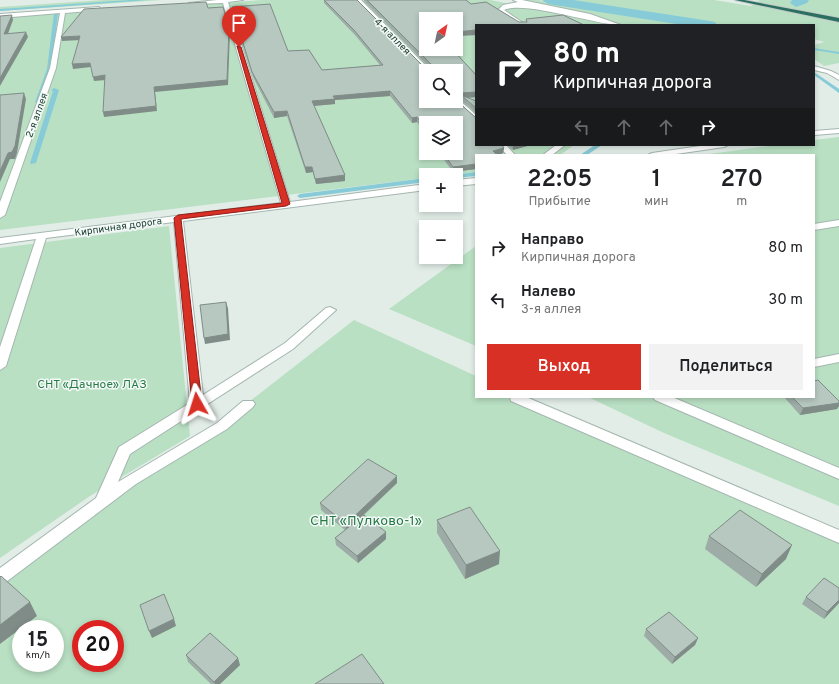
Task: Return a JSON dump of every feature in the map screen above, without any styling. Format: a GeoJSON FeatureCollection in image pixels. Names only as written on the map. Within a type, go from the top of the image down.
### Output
{"type":"FeatureCollection","features":[{"type":"Feature","properties":{"kind":"highway"},"geometry":{"type":"LineString","coordinates":[[737,0],[839,20]]}},
{"type":"Feature","properties":{"kind":"street"},"geometry":{"type":"LineString","coordinates":[[187,4],[241,0]]}},
{"type":"Feature","properties":{"kind":"street","name":"4-я аллея"},"geometry":{"type":"LineString","coordinates":[[358,0],[421,64]]}},
{"type":"Feature","properties":{"kind":"street"},"geometry":{"type":"LineString","coordinates":[[515,0],[588,14],[615,24]]}},
{"type":"Feature","properties":{"kind":"street"},"geometry":{"type":"LineString","coordinates":[[225,1],[286,204]]}},
{"type":"Feature","properties":{"kind":"street"},"geometry":{"type":"LineString","coordinates":[[522,24],[501,10],[505,6],[526,2]]}},
{"type":"Feature","properties":{"kind":"street"},"geometry":{"type":"LineString","coordinates":[[0,16],[104,9]]}},
{"type":"Feature","properties":{"kind":"street","name":"2-я аллея"},"geometry":{"type":"LineString","coordinates":[[0,215],[53,68],[62,12]]}},
{"type":"Feature","properties":{"kind":"street"},"geometry":{"type":"LineString","coordinates":[[815,68],[829,72],[839,78]]}},
{"type":"Feature","properties":{"kind":"street"},"geometry":{"type":"LineString","coordinates":[[463,106],[475,118]]}},
{"type":"Feature","properties":{"kind":"street"},"geometry":{"type":"LineString","coordinates":[[815,133],[839,130]]}},
{"type":"Feature","properties":{"kind":"street"},"geometry":{"type":"LineString","coordinates":[[503,146],[510,154]]}},
{"type":"Feature","properties":{"kind":"street"},"geometry":{"type":"LineString","coordinates":[[548,154],[560,146]]}},
{"type":"Feature","properties":{"kind":"street"},"geometry":{"type":"LineString","coordinates":[[659,154],[717,146]]}},
{"type":"Feature","properties":{"kind":"street"},"geometry":{"type":"LineString","coordinates":[[463,182],[475,181]]}},
{"type":"Feature","properties":{"kind":"street","name":"Кирпичная дорога"},"geometry":{"type":"LineString","coordinates":[[0,241],[419,188]]}},
{"type":"Feature","properties":{"kind":"street"},"geometry":{"type":"LineString","coordinates":[[178,218],[197,404]]}},
{"type":"Feature","properties":{"kind":"street"},"geometry":{"type":"LineString","coordinates":[[815,227],[839,223]]}},
{"type":"Feature","properties":{"kind":"street"},"geometry":{"type":"LineString","coordinates":[[0,366],[42,236]]}},
{"type":"Feature","properties":{"kind":"street"},"geometry":{"type":"LineString","coordinates":[[101,503],[124,451],[289,346],[330,310]]}},
{"type":"Feature","properties":{"kind":"street"},"geometry":{"type":"LineString","coordinates":[[815,363],[839,358]]}},
{"type":"Feature","properties":{"kind":"street"},"geometry":{"type":"LineString","coordinates":[[516,398],[839,537]]}},
{"type":"Feature","properties":{"kind":"street"},"geometry":{"type":"LineString","coordinates":[[662,398],[839,474]]}},
{"type":"Feature","properties":{"kind":"street"},"geometry":{"type":"LineString","coordinates":[[0,576],[131,480],[222,426],[248,404]]}},
{"type":"Feature","properties":{"kind":"green space"},"geometry":{"type":"Polygon","coordinates":[[[104,0],[162,0],[0,11],[0,7],[104,0]]]}},
{"type":"Feature","properties":{"kind":"green space"},"geometry":{"type":"Polygon","coordinates":[[[262,0],[490,0],[606,24],[475,24],[475,146],[573,146],[561,154],[475,154],[475,172],[463,174],[463,168],[419,168],[419,179],[0,230],[0,18],[262,0]]]}},
{"type":"Feature","properties":{"kind":"green space"},"geometry":{"type":"Polygon","coordinates":[[[520,0],[538,0],[688,24],[618,24],[592,14],[520,0]]]}},
{"type":"Feature","properties":{"kind":"green space"},"geometry":{"type":"Polygon","coordinates":[[[553,0],[714,0],[751,6],[760,1],[755,0],[839,0],[839,63],[824,66],[815,60],[815,45],[824,42],[815,39],[815,24],[709,24],[553,0]]]}},
{"type":"Feature","properties":{"kind":"green space"},"geometry":{"type":"Polygon","coordinates":[[[839,137],[839,506],[664,433],[590,398],[815,398],[815,154],[709,154],[769,146],[815,146],[815,140],[839,137]]]}},
{"type":"Feature","properties":{"kind":"green space","name":"СНТ «Дачное» ЛАЗ"},"geometry":{"type":"Polygon","coordinates":[[[169,226],[190,436],[90,496],[0,558],[0,248],[169,226]]]}},
{"type":"Feature","properties":{"kind":"green space"},"geometry":{"type":"Polygon","coordinates":[[[475,247],[475,346],[389,309],[451,264],[463,264],[463,255],[475,247]]]}},
{"type":"Feature","properties":{"kind":"green space","name":"СНТ «Пулково-1»"},"geometry":{"type":"Polygon","coordinates":[[[354,320],[475,376],[475,398],[516,398],[839,537],[839,684],[0,684],[0,577],[200,440],[354,320]]]}},
{"type":"Feature","properties":{"kind":"building"},"geometry":{"type":"Polygon","coordinates":[[[324,0],[357,0],[421,64],[419,64],[419,108],[463,108],[463,106],[475,117],[475,146],[503,146],[504,148],[493,151],[496,154],[475,154],[475,164],[453,167],[448,160],[463,160],[463,116],[419,116],[419,120],[417,117],[412,118],[390,91],[333,96],[335,99],[312,101],[345,175],[315,179],[312,167],[305,167],[287,111],[274,112],[252,72],[232,7],[270,4],[288,51],[309,50],[322,70],[383,65],[354,30],[324,0]]]}},
{"type":"Feature","properties":{"kind":"building"},"geometry":{"type":"Polygon","coordinates":[[[367,0],[466,0],[471,4],[486,2],[519,22],[527,22],[526,19],[563,15],[582,24],[475,24],[475,30],[463,31],[463,12],[419,12],[419,52],[367,0]]]}},
{"type":"Feature","properties":{"kind":"building"},"geometry":{"type":"Polygon","coordinates":[[[206,2],[208,8],[223,7],[230,31],[229,29],[227,80],[154,87],[156,106],[103,112],[105,75],[93,77],[90,63],[72,64],[80,36],[61,37],[84,9],[206,2]]]}},
{"type":"Feature","properties":{"kind":"building"},"geometry":{"type":"Polygon","coordinates":[[[12,15],[4,34],[26,32],[0,78],[0,16],[12,15]]]}},
{"type":"Feature","properties":{"kind":"building"},"geometry":{"type":"Polygon","coordinates":[[[423,56],[458,56],[475,74],[475,92],[463,93],[463,64],[431,64],[423,56]]]}},
{"type":"Feature","properties":{"kind":"building"},"geometry":{"type":"Polygon","coordinates":[[[24,93],[15,146],[12,152],[8,153],[0,171],[0,95],[24,93]]]}},
{"type":"Feature","properties":{"kind":"building"},"geometry":{"type":"Polygon","coordinates":[[[463,96],[475,101],[475,107],[463,96]]]}},
{"type":"Feature","properties":{"kind":"building"},"geometry":{"type":"Polygon","coordinates":[[[226,302],[228,334],[204,338],[200,305],[226,302]]]}},
{"type":"Feature","properties":{"kind":"building"},"geometry":{"type":"Polygon","coordinates":[[[818,380],[839,401],[839,403],[803,408],[793,398],[815,398],[815,381],[818,380]]]}},
{"type":"Feature","properties":{"kind":"building"},"geometry":{"type":"Polygon","coordinates":[[[368,459],[397,476],[346,524],[320,503],[368,459]]]}},
{"type":"Feature","properties":{"kind":"building"},"geometry":{"type":"Polygon","coordinates":[[[470,507],[500,551],[466,565],[437,520],[470,507]]]}},
{"type":"Feature","properties":{"kind":"building"},"geometry":{"type":"Polygon","coordinates":[[[740,510],[792,545],[762,574],[709,536],[740,510]]]}},
{"type":"Feature","properties":{"kind":"building"},"geometry":{"type":"Polygon","coordinates":[[[364,515],[386,532],[357,556],[335,538],[364,515]]]}},
{"type":"Feature","properties":{"kind":"building"},"geometry":{"type":"Polygon","coordinates":[[[1,576],[30,602],[0,625],[0,577],[1,576]]]}},
{"type":"Feature","properties":{"kind":"building"},"geometry":{"type":"Polygon","coordinates":[[[824,578],[839,588],[839,600],[827,612],[806,597],[824,578]]]}},
{"type":"Feature","properties":{"kind":"building"},"geometry":{"type":"Polygon","coordinates":[[[164,594],[174,619],[149,631],[140,605],[164,594]]]}},
{"type":"Feature","properties":{"kind":"building"},"geometry":{"type":"Polygon","coordinates":[[[669,612],[698,638],[675,657],[646,629],[669,612]]]}},
{"type":"Feature","properties":{"kind":"building"},"geometry":{"type":"Polygon","coordinates":[[[210,633],[238,658],[214,682],[186,655],[210,633]]]}},
{"type":"Feature","properties":{"kind":"building"},"geometry":{"type":"Polygon","coordinates":[[[362,654],[384,684],[315,684],[362,654]]]}},
{"type":"Feature","properties":{"kind":"waterway"},"geometry":{"type":"LineString","coordinates":[[0,10],[146,0]]}},
{"type":"Feature","properties":{"kind":"waterway"},"geometry":{"type":"LineString","coordinates":[[548,0],[704,24]]}},
{"type":"Feature","properties":{"kind":"waterway"},"geometry":{"type":"LineString","coordinates":[[796,3],[803,0]]}},
{"type":"Feature","properties":{"kind":"waterway"},"geometry":{"type":"LineString","coordinates":[[38,102],[49,69],[56,13]]}},
{"type":"Feature","properties":{"kind":"waterway"},"geometry":{"type":"LineString","coordinates":[[816,49],[839,53]]}},
{"type":"Feature","properties":{"kind":"waterway"},"geometry":{"type":"LineString","coordinates":[[815,74],[839,91]]}},
{"type":"Feature","properties":{"kind":"waterway"},"geometry":{"type":"LineString","coordinates":[[33,163],[56,90],[54,90]]}},
{"type":"Feature","properties":{"kind":"waterway"},"geometry":{"type":"LineString","coordinates":[[585,154],[597,146]]}},
{"type":"Feature","properties":{"kind":"waterway"},"geometry":{"type":"LineString","coordinates":[[463,175],[475,174]]}},
{"type":"Feature","properties":{"kind":"waterway"},"geometry":{"type":"LineString","coordinates":[[300,196],[419,181]]}},
{"type":"Feature","properties":{"kind":"route"},"geometry":{"type":"LineString","coordinates":[[197,404],[178,218],[286,204],[239,47]]}}]}
